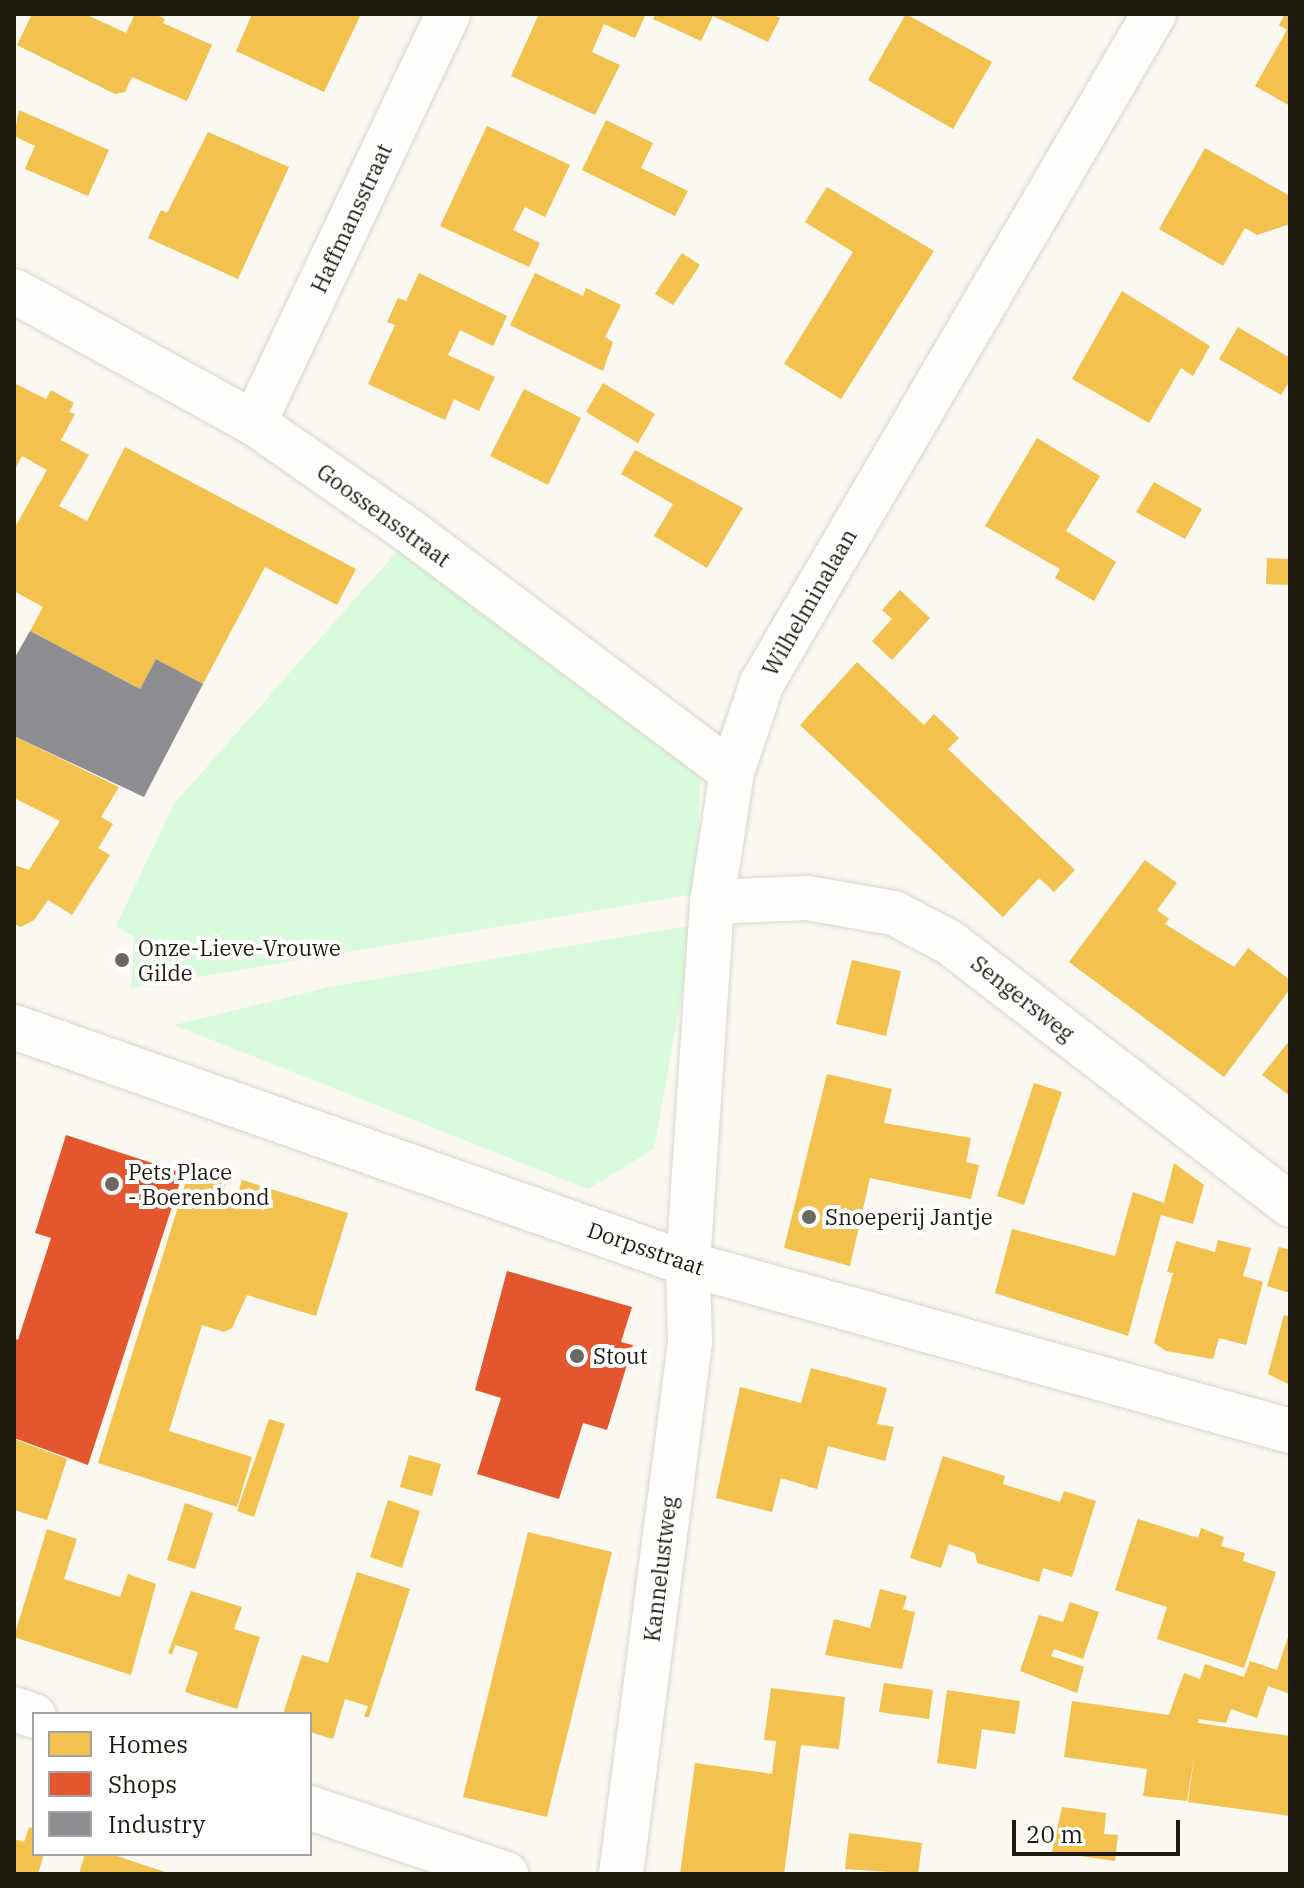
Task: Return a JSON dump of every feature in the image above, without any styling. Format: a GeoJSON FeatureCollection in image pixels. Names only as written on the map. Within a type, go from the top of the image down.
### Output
{"type":"FeatureCollection","features":[{"type":"Feature","properties":{"kind":"street","name":"Haffmansstraat"},"geometry":{"type":"LineString","coordinates":[[254,423],[448,14]]}},
{"type":"Feature","properties":{"kind":"street","name":"Wilhelminalaan"},"geometry":{"type":"LineString","coordinates":[[688,1264],[712,902],[732,772],[762,683],[1154,14]]}},
{"type":"Feature","properties":{"kind":"street","name":"Goossensstraat"},"geometry":{"type":"LineString","coordinates":[[14,291],[254,423],[420,539],[732,772]]}},
{"type":"Feature","properties":{"kind":"street","name":"Sengersweg"},"geometry":{"type":"LineString","coordinates":[[712,902],[821,901],[894,913],[949,942],[1290,1205]]}},
{"type":"Feature","properties":{"kind":"street","name":"Dorpsstraat"},"geometry":{"type":"LineString","coordinates":[[14,1027],[688,1264],[1290,1431]]}},
{"type":"Feature","properties":{"kind":"street","name":"Kannelustweg"},"geometry":{"type":"LineString","coordinates":[[621,1874],[690,1343],[688,1264]]}},
{"type":"Feature","properties":{"kind":"street"},"geometry":{"type":"LineString","coordinates":[[312,1809],[506,1874]]}},
{"type":"Feature","properties":{"kind":"green space"},"geometry":{"type":"Polygon","coordinates":[[[406,541],[701,775],[694,894],[131,988],[134,937],[116,926],[174,804],[406,541]]]}},
{"type":"Feature","properties":{"kind":"green space"},"geometry":{"type":"Polygon","coordinates":[[[688,926],[691,943],[654,1149],[588,1189],[174,1025],[334,986],[688,926]]]}},
{"type":"Feature","properties":{"kind":"building: Homes"},"geometry":{"type":"Polygon","coordinates":[[[32,14],[85,14],[126,33],[135,14],[154,14],[165,19],[163,23],[212,45],[187,101],[132,77],[125,92],[115,94],[17,45],[32,14]]]}},
{"type":"Feature","properties":{"kind":"building: Homes"},"geometry":{"type":"Polygon","coordinates":[[[252,14],[361,14],[324,92],[236,51],[252,14]]]}},
{"type":"Feature","properties":{"kind":"building: Homes"},"geometry":{"type":"Polygon","coordinates":[[[539,14],[645,16],[635,38],[604,24],[592,52],[620,65],[595,115],[511,76],[539,14]]]}},
{"type":"Feature","properties":{"kind":"building: Homes"},"geometry":{"type":"Polygon","coordinates":[[[656,14],[771,14],[780,18],[768,42],[713,16],[701,41],[653,19],[656,14]]]}},
{"type":"Feature","properties":{"kind":"building: Homes"},"geometry":{"type":"Polygon","coordinates":[[[906,14],[992,62],[953,129],[868,80],[906,14]]]}},
{"type":"Feature","properties":{"kind":"building: Homes"},"geometry":{"type":"Polygon","coordinates":[[[1285,14],[1290,14],[1290,106],[1255,86],[1287,30],[1279,25],[1285,14]]]}},
{"type":"Feature","properties":{"kind":"building: Homes"},"geometry":{"type":"Polygon","coordinates":[[[19,110],[109,150],[88,196],[25,169],[35,146],[14,136],[19,110]]]}},
{"type":"Feature","properties":{"kind":"building: Homes"},"geometry":{"type":"Polygon","coordinates":[[[606,120],[653,143],[641,168],[688,191],[675,216],[582,170],[606,120]]]}},
{"type":"Feature","properties":{"kind":"building: Homes"},"geometry":{"type":"Polygon","coordinates":[[[487,126],[570,165],[545,217],[525,207],[513,230],[540,243],[529,267],[440,226],[487,126]]]}},
{"type":"Feature","properties":{"kind":"building: Homes"},"geometry":{"type":"Polygon","coordinates":[[[208,132],[289,167],[238,279],[148,238],[161,210],[167,213],[208,132]]]}},
{"type":"Feature","properties":{"kind":"building: Homes"},"geometry":{"type":"Polygon","coordinates":[[[1205,148],[1290,196],[1290,224],[1257,235],[1245,228],[1223,266],[1159,229],[1205,148]]]}},
{"type":"Feature","properties":{"kind":"building: Homes"},"geometry":{"type":"Polygon","coordinates":[[[827,187],[934,251],[841,399],[784,364],[853,252],[805,222],[827,187]]]}},
{"type":"Feature","properties":{"kind":"building: Homes"},"geometry":{"type":"Polygon","coordinates":[[[682,253],[700,265],[673,305],[655,294],[682,253]]]}},
{"type":"Feature","properties":{"kind":"building: Homes"},"geometry":{"type":"Polygon","coordinates":[[[419,273],[507,316],[493,346],[460,330],[448,355],[495,377],[479,411],[454,399],[445,420],[368,384],[395,325],[387,322],[398,298],[406,301],[419,273]]]}},
{"type":"Feature","properties":{"kind":"building: Homes"},"geometry":{"type":"Polygon","coordinates":[[[535,273],[583,296],[586,288],[621,305],[605,337],[613,342],[603,371],[510,325],[535,273]]]}},
{"type":"Feature","properties":{"kind":"building: Homes"},"geometry":{"type":"Polygon","coordinates":[[[1122,291],[1210,346],[1193,376],[1181,368],[1149,423],[1072,379],[1122,291]]]}},
{"type":"Feature","properties":{"kind":"building: Homes"},"geometry":{"type":"Polygon","coordinates":[[[1238,327],[1290,358],[1290,381],[1281,395],[1219,359],[1238,327]]]}},
{"type":"Feature","properties":{"kind":"building: Homes"},"geometry":{"type":"Polygon","coordinates":[[[14,383],[46,399],[51,390],[74,403],[69,412],[75,414],[61,440],[89,455],[59,506],[87,521],[125,447],[356,569],[337,605],[265,567],[203,684],[156,659],[140,689],[30,631],[43,607],[14,591],[14,529],[47,470],[22,456],[14,471],[14,383]]]}},
{"type":"Feature","properties":{"kind":"building: Homes"},"geometry":{"type":"Polygon","coordinates":[[[603,383],[655,414],[638,443],[586,412],[603,383]]]}},
{"type":"Feature","properties":{"kind":"building: Homes"},"geometry":{"type":"Polygon","coordinates":[[[524,389],[581,418],[548,485],[490,456],[524,389]]]}},
{"type":"Feature","properties":{"kind":"building: Homes"},"geometry":{"type":"Polygon","coordinates":[[[1037,438],[1100,476],[1066,531],[1116,562],[1094,601],[1055,578],[1060,569],[985,526],[1037,438]]]}},
{"type":"Feature","properties":{"kind":"building: Homes"},"geometry":{"type":"Polygon","coordinates":[[[635,450],[743,508],[707,568],[654,536],[673,504],[621,474],[635,450]]]}},
{"type":"Feature","properties":{"kind":"building: Homes"},"geometry":{"type":"Polygon","coordinates":[[[1154,482],[1202,509],[1185,539],[1136,512],[1154,482]]]}},
{"type":"Feature","properties":{"kind":"building: Homes"},"geometry":{"type":"Polygon","coordinates":[[[1267,558],[1290,559],[1290,585],[1266,584],[1267,558]]]}},
{"type":"Feature","properties":{"kind":"building: Homes"},"geometry":{"type":"Polygon","coordinates":[[[900,590],[930,618],[892,660],[872,641],[892,619],[882,610],[900,590]]]}},
{"type":"Feature","properties":{"kind":"building: Homes"},"geometry":{"type":"Polygon","coordinates":[[[857,662],[924,725],[934,714],[959,738],[948,749],[1075,870],[1054,892],[1039,878],[1003,917],[800,725],[857,662]]]}},
{"type":"Feature","properties":{"kind":"building: Homes"},"geometry":{"type":"Polygon","coordinates":[[[14,736],[119,787],[101,817],[113,824],[98,848],[110,855],[72,915],[48,900],[34,920],[21,927],[14,924],[14,865],[29,870],[60,821],[14,798],[14,736]]]}},
{"type":"Feature","properties":{"kind":"building: Homes"},"geometry":{"type":"Polygon","coordinates":[[[1145,860],[1177,883],[1157,910],[1169,919],[1165,924],[1234,967],[1248,948],[1290,980],[1290,989],[1224,1077],[1069,962],[1145,860]]]}},
{"type":"Feature","properties":{"kind":"building: Homes"},"geometry":{"type":"Polygon","coordinates":[[[852,960],[901,971],[886,1036],[836,1024],[852,960]]]}},
{"type":"Feature","properties":{"kind":"building: Homes"},"geometry":{"type":"Polygon","coordinates":[[[1290,1040],[1290,1096],[1262,1075],[1290,1040]]]}},
{"type":"Feature","properties":{"kind":"building: Homes"},"geometry":{"type":"Polygon","coordinates":[[[827,1074],[892,1089],[884,1123],[971,1138],[966,1162],[979,1165],[971,1199],[870,1178],[850,1266],[784,1248],[827,1074]]]}},
{"type":"Feature","properties":{"kind":"building: Homes"},"geometry":{"type":"Polygon","coordinates":[[[1034,1083],[1062,1092],[1024,1205],[997,1196],[1034,1083]]]}},
{"type":"Feature","properties":{"kind":"building: Homes"},"geometry":{"type":"Polygon","coordinates":[[[1174,1163],[1204,1185],[1193,1224],[1161,1215],[1128,1336],[995,1293],[1012,1229],[1115,1256],[1133,1192],[1164,1203],[1174,1163]]]}},
{"type":"Feature","properties":{"kind":"building: Homes"},"geometry":{"type":"Polygon","coordinates":[[[203,1168],[228,1177],[224,1189],[238,1193],[242,1180],[348,1213],[316,1316],[247,1295],[232,1328],[224,1332],[202,1325],[169,1431],[252,1457],[237,1507],[98,1463],[187,1178],[198,1182],[203,1168]]]}},
{"type":"Feature","properties":{"kind":"building: Homes"},"geometry":{"type":"Polygon","coordinates":[[[1218,1240],[1251,1248],[1243,1276],[1263,1282],[1246,1345],[1219,1338],[1213,1359],[1166,1351],[1154,1343],[1173,1273],[1167,1272],[1176,1241],[1215,1252],[1218,1240]]]}},
{"type":"Feature","properties":{"kind":"building: Homes"},"geometry":{"type":"Polygon","coordinates":[[[1279,1247],[1290,1250],[1290,1293],[1267,1286],[1279,1247]]]}},
{"type":"Feature","properties":{"kind":"building: Homes"},"geometry":{"type":"Polygon","coordinates":[[[1284,1315],[1290,1317],[1290,1385],[1268,1374],[1284,1315]]]}},
{"type":"Feature","properties":{"kind":"building: Homes"},"geometry":{"type":"Polygon","coordinates":[[[811,1368],[887,1388],[877,1424],[894,1427],[885,1461],[828,1446],[817,1489],[781,1478],[772,1512],[716,1498],[740,1387],[801,1403],[811,1368]]]}},
{"type":"Feature","properties":{"kind":"building: Homes"},"geometry":{"type":"Polygon","coordinates":[[[269,1419],[285,1424],[254,1517],[237,1511],[269,1419]]]}},
{"type":"Feature","properties":{"kind":"building: Homes"},"geometry":{"type":"Polygon","coordinates":[[[14,1439],[67,1459],[47,1520],[14,1510],[14,1439]]]}},
{"type":"Feature","properties":{"kind":"building: Homes"},"geometry":{"type":"Polygon","coordinates":[[[409,1455],[441,1464],[432,1496],[400,1487],[409,1455]]]}},
{"type":"Feature","properties":{"kind":"building: Homes"},"geometry":{"type":"Polygon","coordinates":[[[943,1456],[1005,1476],[1003,1484],[1060,1502],[1064,1491],[1096,1501],[1072,1577],[1043,1568],[1039,1582],[977,1563],[975,1553],[949,1544],[941,1568],[910,1558],[943,1456]]]}},
{"type":"Feature","properties":{"kind":"building: Homes"},"geometry":{"type":"Polygon","coordinates":[[[388,1500],[420,1511],[402,1568],[370,1557],[388,1500]]]}},
{"type":"Feature","properties":{"kind":"building: Homes"},"geometry":{"type":"Polygon","coordinates":[[[185,1503],[213,1513],[195,1569],[167,1560],[185,1503]]]}},
{"type":"Feature","properties":{"kind":"building: Homes"},"geometry":{"type":"Polygon","coordinates":[[[1138,1519],[1198,1538],[1201,1528],[1224,1537],[1221,1546],[1245,1553],[1243,1561],[1276,1572],[1244,1668],[1157,1639],[1167,1607],[1115,1590],[1138,1519]]]}},
{"type":"Feature","properties":{"kind":"building: Homes"},"geometry":{"type":"Polygon","coordinates":[[[47,1529],[77,1539],[64,1579],[120,1597],[128,1574],[156,1584],[131,1675],[14,1637],[47,1529]]]}},
{"type":"Feature","properties":{"kind":"building: Homes"},"geometry":{"type":"Polygon","coordinates":[[[528,1532],[612,1552],[547,1817],[463,1797],[528,1532]]]}},
{"type":"Feature","properties":{"kind":"building: Homes"},"geometry":{"type":"Polygon","coordinates":[[[357,1572],[410,1589],[369,1717],[364,1717],[368,1706],[345,1699],[333,1739],[312,1733],[312,1712],[284,1712],[302,1655],[328,1663],[357,1572]]]}},
{"type":"Feature","properties":{"kind":"building: Homes"},"geometry":{"type":"Polygon","coordinates":[[[880,1589],[907,1596],[903,1609],[915,1612],[902,1669],[825,1655],[834,1619],[870,1628],[880,1589]]]}},
{"type":"Feature","properties":{"kind":"building: Homes"},"geometry":{"type":"Polygon","coordinates":[[[191,1591],[242,1607],[234,1629],[260,1637],[237,1709],[185,1692],[198,1652],[175,1645],[172,1655],[168,1653],[191,1591]]]}},
{"type":"Feature","properties":{"kind":"building: Homes"},"geometry":{"type":"Polygon","coordinates":[[[1070,1602],[1099,1612],[1083,1659],[1054,1649],[1051,1656],[1084,1667],[1077,1693],[1020,1671],[1039,1615],[1063,1622],[1070,1602]]]}},
{"type":"Feature","properties":{"kind":"building: Homes"},"geometry":{"type":"Polygon","coordinates":[[[1290,1631],[1290,1694],[1268,1686],[1257,1718],[1231,1709],[1226,1723],[1198,1719],[1198,1723],[1290,1736],[1290,1816],[1188,1802],[1195,1752],[1187,1801],[1143,1796],[1147,1769],[1064,1757],[1072,1701],[1169,1715],[1184,1673],[1200,1679],[1205,1664],[1244,1677],[1250,1661],[1277,1670],[1290,1631]]]}},
{"type":"Feature","properties":{"kind":"building: Homes"},"geometry":{"type":"Polygon","coordinates":[[[884,1683],[933,1690],[929,1719],[879,1712],[884,1683]]]}},
{"type":"Feature","properties":{"kind":"building: Homes"},"geometry":{"type":"Polygon","coordinates":[[[771,1688],[845,1697],[839,1749],[801,1745],[784,1874],[680,1874],[695,1763],[772,1774],[776,1741],[764,1740],[771,1688]]]}},
{"type":"Feature","properties":{"kind":"building: Homes"},"geometry":{"type":"Polygon","coordinates":[[[947,1690],[1020,1701],[1015,1734],[982,1729],[976,1769],[937,1763],[947,1690]]]}},
{"type":"Feature","properties":{"kind":"building: Homes"},"geometry":{"type":"Polygon","coordinates":[[[1062,1807],[1106,1813],[1104,1834],[1118,1835],[1115,1861],[1052,1852],[1062,1807]]]}},
{"type":"Feature","properties":{"kind":"building: Homes"},"geometry":{"type":"Polygon","coordinates":[[[29,1827],[32,1828],[32,1856],[43,1856],[38,1874],[14,1874],[14,1839],[24,1842],[29,1827]]]}},
{"type":"Feature","properties":{"kind":"building: Homes"},"geometry":{"type":"Polygon","coordinates":[[[849,1833],[922,1843],[918,1874],[845,1869],[849,1833]]]}},
{"type":"Feature","properties":{"kind":"building: Homes"},"geometry":{"type":"Polygon","coordinates":[[[84,1856],[117,1856],[171,1874],[79,1874],[84,1856]]]}},
{"type":"Feature","properties":{"kind":"building: Shops"},"geometry":{"type":"Polygon","coordinates":[[[66,1135],[183,1173],[88,1465],[14,1438],[14,1338],[18,1340],[51,1238],[35,1233],[66,1135]]]}},
{"type":"Feature","properties":{"kind":"building: Shops"},"geometry":{"type":"Polygon","coordinates":[[[507,1271],[632,1307],[621,1342],[633,1345],[607,1430],[583,1423],[559,1499],[477,1474],[501,1398],[475,1390],[507,1271]]]}},
{"type":"Feature","properties":{"kind":"building: Industry"},"geometry":{"type":"Polygon","coordinates":[[[30,631],[140,689],[156,659],[203,684],[144,797],[14,736],[14,659],[30,631]]]}},
{"type":"Feature","properties":{"kind":"place","name":"Onze-Lieve-Vrouwe Gilde"},"geometry":{"type":"Point","coordinates":[122,960]}},
{"type":"Feature","properties":{"kind":"place","name":"Pets Place - Boerenbond"},"geometry":{"type":"Point","coordinates":[112,1184]}},
{"type":"Feature","properties":{"kind":"place","name":"Snoeperij Jantje"},"geometry":{"type":"Point","coordinates":[809,1217]}},
{"type":"Feature","properties":{"kind":"place","name":"Stout"},"geometry":{"type":"Point","coordinates":[577,1356]}}]}
